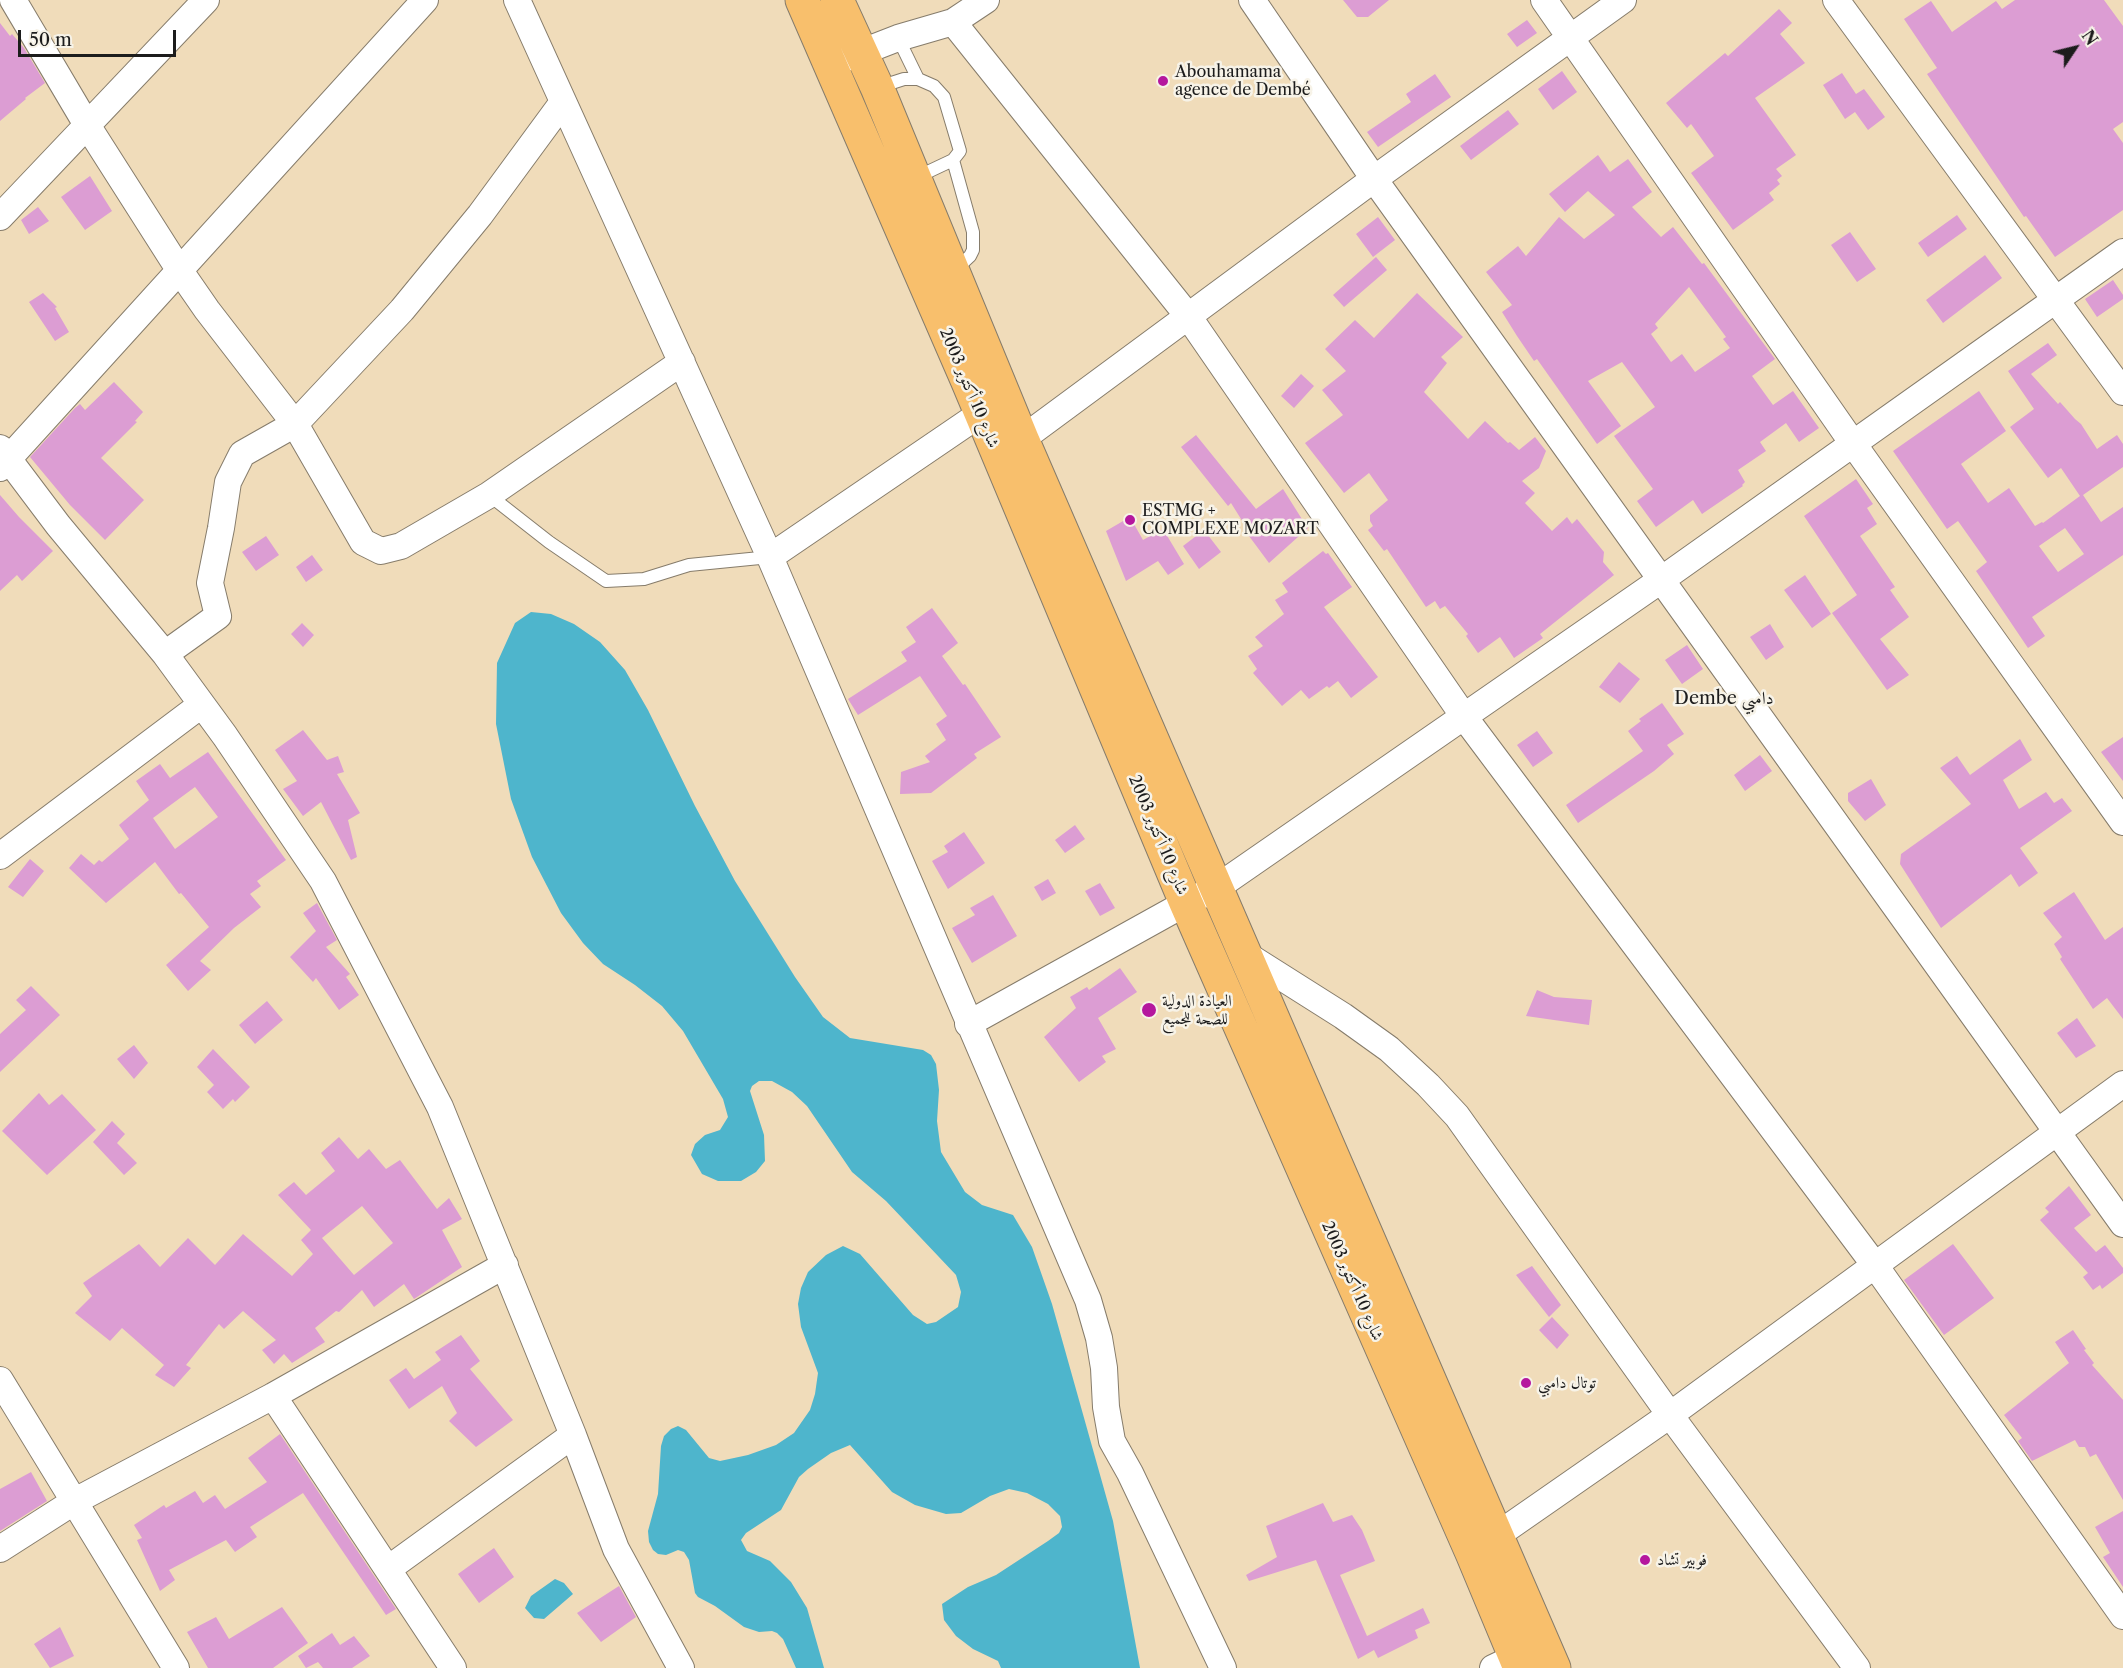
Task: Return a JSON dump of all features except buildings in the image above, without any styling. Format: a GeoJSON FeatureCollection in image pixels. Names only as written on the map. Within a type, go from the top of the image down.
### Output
{"type":"FeatureCollection","features":[{"type":"Feature","properties":{"kind":"highway","name":"شارع 10 أكتوبر 2003"},"geometry":{"type":"LineString","coordinates":[[802,0],[968,382],[1186,903],[1485,1544],[1554,1668]]}},
{"type":"Feature","properties":{"kind":"highway","name":"شارع 10 أكتوبر 2003"},"geometry":{"type":"LineString","coordinates":[[837,0],[877,87],[1022,439],[1245,954],[1485,1544],[1510,1664]]}},
{"type":"Feature","properties":{"kind":"street"},"geometry":{"type":"LineString","coordinates":[[13,0],[87,125],[180,271],[207,310],[295,424],[363,542],[381,551],[401,546],[489,495],[681,362]]}},
{"type":"Feature","properties":{"kind":"street"},"geometry":{"type":"LineString","coordinates":[[0,217],[206,0]]}},
{"type":"Feature","properties":{"kind":"street"},"geometry":{"type":"LineString","coordinates":[[425,0],[180,271],[3,458],[165,654],[225,736],[328,892],[440,1107],[573,1435],[616,1549],[681,1668]]}},
{"type":"Feature","properties":{"kind":"street"},"geometry":{"type":"LineString","coordinates":[[517,0],[770,557],[1088,1300],[1099,1338],[1112,1441],[1130,1473],[1223,1668]]}},
{"type":"Feature","properties":{"kind":"street"},"geometry":{"type":"LineString","coordinates":[[830,65],[898,38],[953,22],[986,0]]}},
{"type":"Feature","properties":{"kind":"street"},"geometry":{"type":"LineString","coordinates":[[1252,0],[1374,179],[2123,1224]]}},
{"type":"Feature","properties":{"kind":"street"},"geometry":{"type":"LineString","coordinates":[[1544,0],[1854,445],[2123,822]]}},
{"type":"Feature","properties":{"kind":"street"},"geometry":{"type":"LineString","coordinates":[[1022,439],[1374,179],[1623,0]]}},
{"type":"Feature","properties":{"kind":"street"},"geometry":{"type":"LineString","coordinates":[[1836,0],[2123,392]]}},
{"type":"Feature","properties":{"kind":"street"},"geometry":{"type":"LineString","coordinates":[[953,22],[1188,316],[1465,718],[1874,1264],[2123,1616]]}},
{"type":"Feature","properties":{"kind":"street"},"geometry":{"type":"LineString","coordinates":[[165,654],[218,616],[210,583],[222,528],[228,482],[242,454],[295,424],[402,310],[480,215],[563,102]]}},
{"type":"Feature","properties":{"kind":"street"},"geometry":{"type":"LineString","coordinates":[[968,1024],[1216,888],[1465,718],[1854,445],[2123,252]]}},
{"type":"Feature","properties":{"kind":"street"},"geometry":{"type":"LineString","coordinates":[[770,557],[980,414]]}},
{"type":"Feature","properties":{"kind":"street"},"geometry":{"type":"LineString","coordinates":[[0,856],[201,705]]}},
{"type":"Feature","properties":{"kind":"street"},"geometry":{"type":"LineString","coordinates":[[1245,954],[1343,1016],[1389,1049],[1457,1116],[1670,1415],[1857,1668]]}},
{"type":"Feature","properties":{"kind":"street"},"geometry":{"type":"LineString","coordinates":[[1485,1544],[1670,1415],[2123,1084]]}},
{"type":"Feature","properties":{"kind":"street"},"geometry":{"type":"LineString","coordinates":[[0,1549],[75,1501],[273,1396],[505,1265]]}},
{"type":"Feature","properties":{"kind":"street"},"geometry":{"type":"LineString","coordinates":[[0,1380],[176,1668]]}},
{"type":"Feature","properties":{"kind":"street"},"geometry":{"type":"LineString","coordinates":[[273,1396],[453,1668]]}},
{"type":"Feature","properties":{"kind":"street"},"geometry":{"type":"LineString","coordinates":[[388,1569],[573,1435]]}},
{"type":"Feature","properties":{"kind":"lane"},"geometry":{"type":"LineString","coordinates":[[898,38],[918,79]]}},
{"type":"Feature","properties":{"kind":"lane"},"geometry":{"type":"LineString","coordinates":[[877,87],[918,79],[933,86],[944,97],[960,151],[953,160],[914,178]]}},
{"type":"Feature","properties":{"kind":"lane"},"geometry":{"type":"LineString","coordinates":[[953,160],[973,232],[973,250],[953,273]]}},
{"type":"Feature","properties":{"kind":"lane"},"geometry":{"type":"LineString","coordinates":[[489,495],[549,542],[606,581],[644,579],[689,565],[770,557]]}},
{"type":"Feature","properties":{"kind":"water"},"geometry":{"type":"Polygon","coordinates":[[[531,612],[551,614],[574,624],[600,642],[625,670],[648,710],[735,881],[823,1017],[850,1038],[923,1050],[931,1055],[936,1064],[939,1090],[937,1121],[941,1152],[965,1192],[982,1205],[1013,1215],[1032,1247],[1052,1304],[1113,1521],[1140,1668],[1001,1668],[998,1661],[973,1649],[956,1636],[944,1620],[942,1604],[968,1587],[996,1575],[1059,1533],[1062,1527],[1060,1516],[1048,1504],[1027,1493],[1009,1489],[990,1496],[961,1513],[946,1514],[915,1505],[892,1492],[850,1445],[831,1453],[808,1469],[799,1477],[781,1510],[746,1533],[741,1540],[747,1551],[770,1561],[791,1582],[807,1608],[824,1668],[796,1668],[783,1639],[777,1633],[759,1632],[744,1627],[698,1597],[695,1593],[689,1560],[684,1552],[678,1550],[666,1555],[658,1554],[653,1550],[649,1542],[648,1531],[658,1494],[661,1446],[664,1436],[671,1429],[678,1426],[686,1430],[709,1458],[720,1461],[748,1455],[776,1445],[794,1433],[810,1410],[818,1373],[801,1327],[798,1304],[801,1288],[808,1272],[826,1255],[843,1246],[860,1254],[913,1315],[927,1324],[936,1322],[958,1307],[961,1292],[956,1275],[886,1201],[852,1172],[807,1106],[792,1092],[772,1081],[759,1081],[752,1086],[750,1091],[764,1135],[765,1161],[756,1172],[741,1181],[718,1181],[702,1174],[691,1155],[695,1144],[705,1135],[720,1130],[728,1117],[723,1099],[683,1031],[662,1006],[603,964],[583,943],[561,913],[532,857],[511,799],[496,724],[497,663],[515,623],[531,612]]]}},
{"type":"Feature","properties":{"kind":"water"},"geometry":{"type":"Polygon","coordinates":[[[555,1579],[564,1583],[573,1594],[544,1619],[534,1618],[525,1608],[531,1596],[555,1579]]]}},
{"type":"Feature","properties":{"kind":"place","name":"Abouhamama agence de Dembé"},"geometry":{"type":"Point","coordinates":[1163,81]}},
{"type":"Feature","properties":{"kind":"place","name":"ESTMG + COMPLEXE MOZART"},"geometry":{"type":"Point","coordinates":[1130,520]}},
{"type":"Feature","properties":{"kind":"place","name":"العيادة الدولية للصحة للجميع"},"geometry":{"type":"Point","coordinates":[1149,1010]}},
{"type":"Feature","properties":{"kind":"place","name":"توتال دامبي"},"geometry":{"type":"Point","coordinates":[1526,1383]}},
{"type":"Feature","properties":{"kind":"place","name":"فوبير تشاد"},"geometry":{"type":"Point","coordinates":[1645,1560]}},
{"type":"Feature","properties":{"kind":"district","name":"Dembe دامبي"},"geometry":{"type":"Point","coordinates":[1724,699]}}]}
